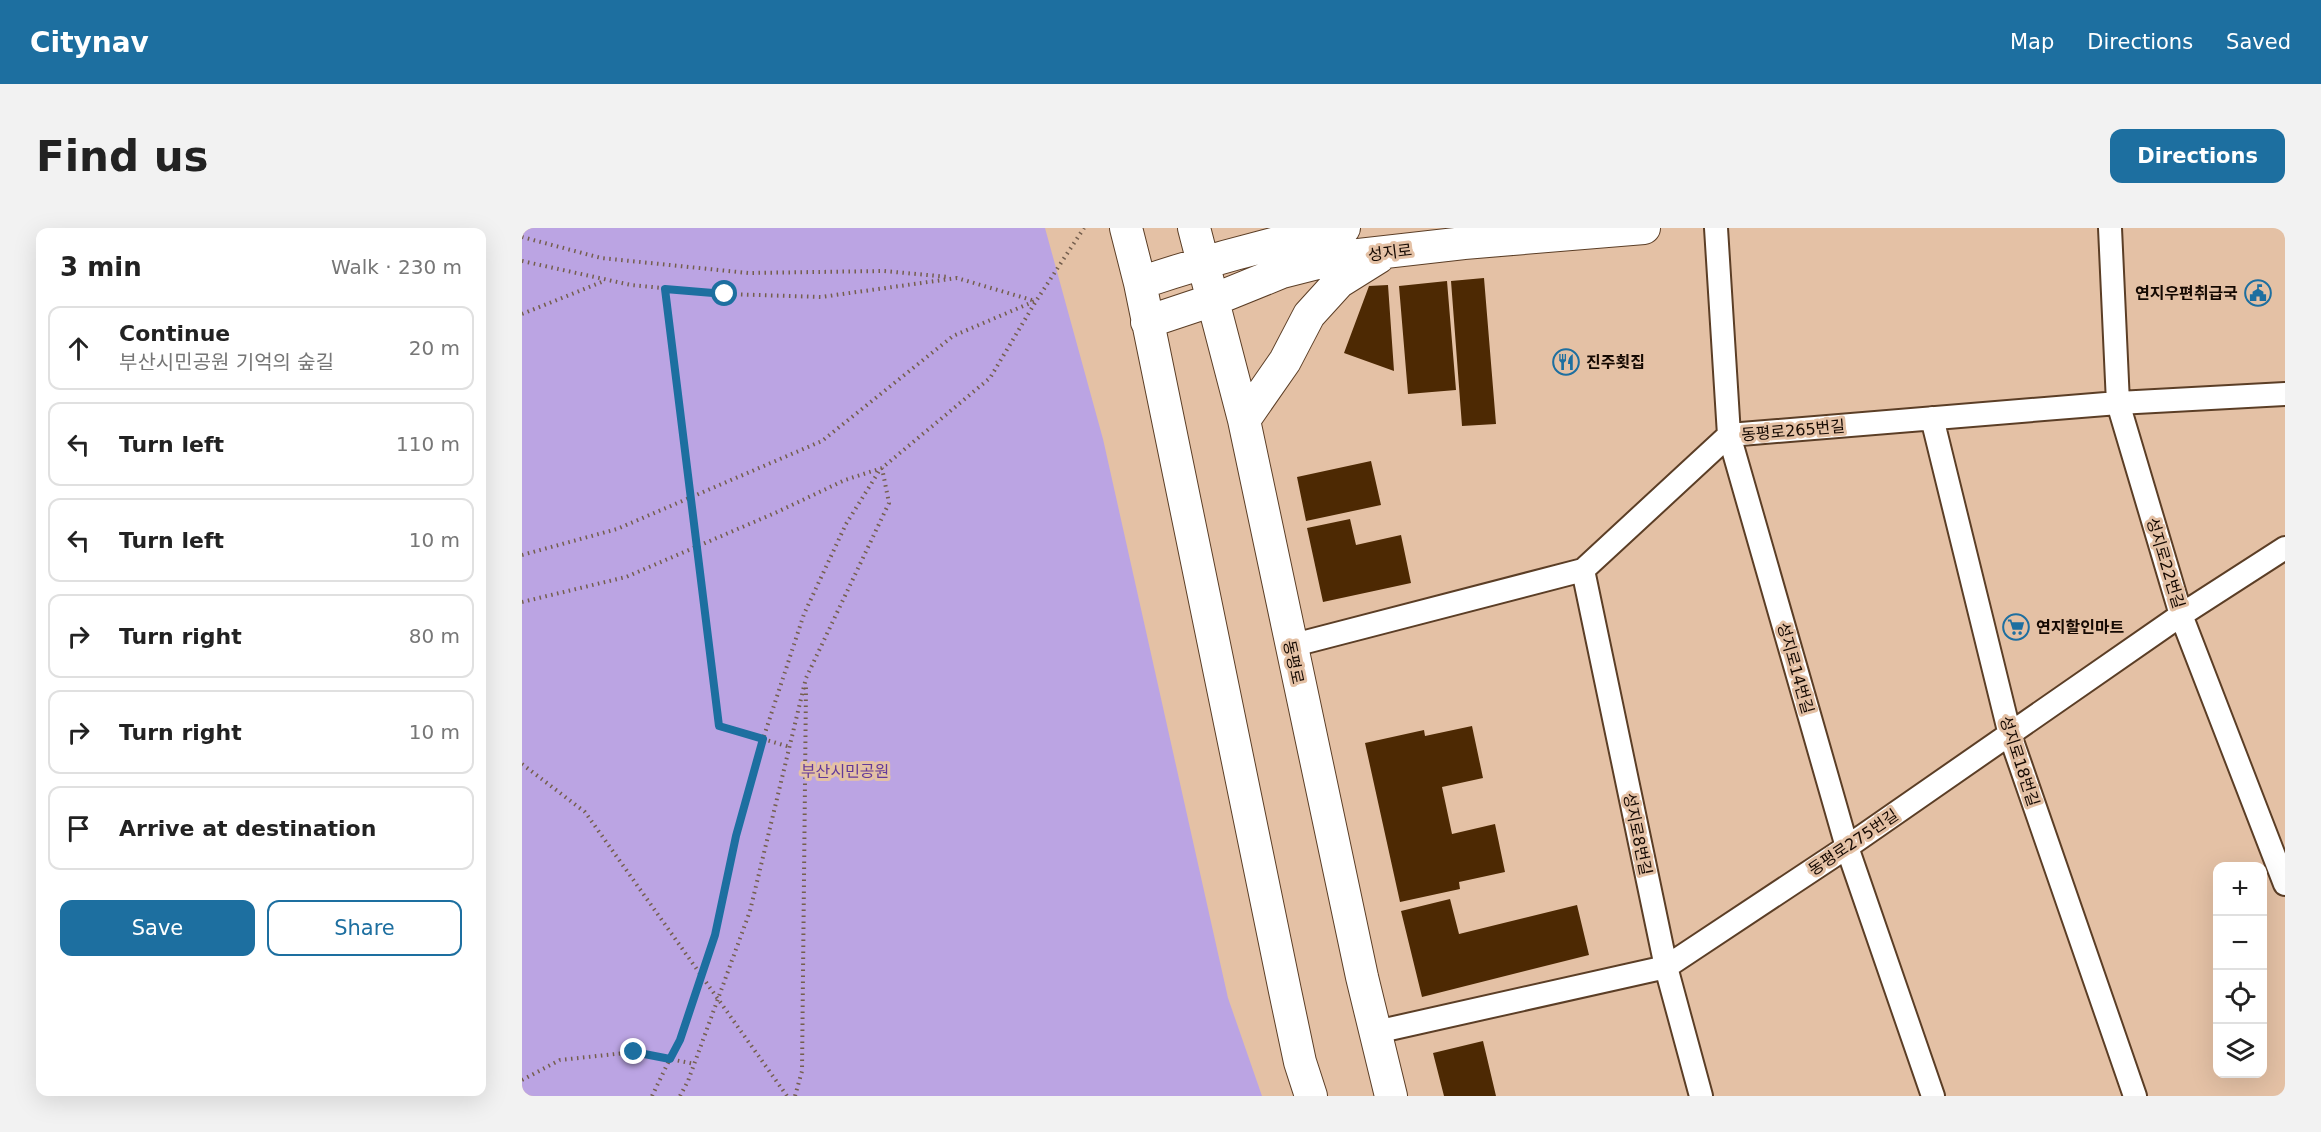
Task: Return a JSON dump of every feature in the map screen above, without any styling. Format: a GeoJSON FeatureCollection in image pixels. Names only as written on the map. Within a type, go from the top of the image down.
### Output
{"type":"FeatureCollection","features":[{"type":"Feature","properties":{"kind":"main road"},"geometry":{"type":"LineString","coordinates":[[1126,228],[1140,283],[1300,1062],[1311,1096]]}},
{"type":"Feature","properties":{"kind":"main road","name":"동평로"},"geometry":{"type":"LineString","coordinates":[[1194,228],[1244,420],[1290,646],[1391,1096]]}},
{"type":"Feature","properties":{"kind":"main road"},"geometry":{"type":"LineString","coordinates":[[1140,283],[1203,261],[1274,242],[1344,228]]}},
{"type":"Feature","properties":{"kind":"main road","name":"성지로"},"geometry":{"type":"LineString","coordinates":[[1147,322],[1213,300],[1282,272],[1341,257],[1464,243],[1644,228]]}},
{"type":"Feature","properties":{"kind":"main road"},"geometry":{"type":"LineString","coordinates":[[1244,420],[1285,361],[1309,315],[1339,282],[1386,253]]}},
{"type":"Feature","properties":{"kind":"street","name":"성지로14번길"},"geometry":{"type":"LineString","coordinates":[[1716,228],[1729,435],[1847,847],[1933,1096]]}},
{"type":"Feature","properties":{"kind":"street","name":"성지로22번길"},"geometry":{"type":"LineString","coordinates":[[2110,228],[2118,403],[2181,615],[2285,884]]}},
{"type":"Feature","properties":{"kind":"street","name":"동평로265번길"},"geometry":{"type":"LineString","coordinates":[[1290,646],[1583,570],[1729,435],[2118,403],[2285,394]]}},
{"type":"Feature","properties":{"kind":"street","name":"성지로18번길"},"geometry":{"type":"LineString","coordinates":[[1932,418],[2010,735],[2135,1096]]}},
{"type":"Feature","properties":{"kind":"street","name":"동평로275번길"},"geometry":{"type":"LineString","coordinates":[[1376,1032],[1666,967],[1847,847],[2181,615],[2285,548]]}},
{"type":"Feature","properties":{"kind":"street","name":"성지로8번길"},"geometry":{"type":"LineString","coordinates":[[1583,570],[1666,967],[1701,1096]]}},
{"type":"Feature","properties":{"kind":"path"},"geometry":{"type":"LineString","coordinates":[[652,1096],[680,1040],[715,935],[736,836],[763,739],[804,614],[846,524],[882,468],[990,378],[1036,301],[1084,228]]}},
{"type":"Feature","properties":{"kind":"path"},"geometry":{"type":"LineString","coordinates":[[522,237],[602,258],[748,273],[884,271],[957,278],[1036,301]]}},
{"type":"Feature","properties":{"kind":"path"},"geometry":{"type":"LineString","coordinates":[[522,261],[605,281],[725,294],[820,297],[957,278]]}},
{"type":"Feature","properties":{"kind":"path"},"geometry":{"type":"LineString","coordinates":[[522,314],[605,281]]}},
{"type":"Feature","properties":{"kind":"path"},"geometry":{"type":"LineString","coordinates":[[665,289],[719,726],[790,747]]}},
{"type":"Feature","properties":{"kind":"path"},"geometry":{"type":"LineString","coordinates":[[522,555],[617,529],[822,441],[953,336],[1036,301]]}},
{"type":"Feature","properties":{"kind":"path"},"geometry":{"type":"LineString","coordinates":[[522,602],[626,577],[775,513],[845,480],[882,468]]}},
{"type":"Feature","properties":{"kind":"path"},"geometry":{"type":"LineString","coordinates":[[680,1096],[695,1064],[750,911],[806,678],[889,503],[882,468]]}},
{"type":"Feature","properties":{"kind":"path"},"geometry":{"type":"LineString","coordinates":[[795,1096],[802,1071],[806,678]]}},
{"type":"Feature","properties":{"kind":"path"},"geometry":{"type":"LineString","coordinates":[[522,764],[585,812],[787,1096]]}},
{"type":"Feature","properties":{"kind":"path"},"geometry":{"type":"LineString","coordinates":[[522,1080],[560,1059],[634,1052],[695,1064]]}},
{"type":"Feature","properties":{"kind":"green space","name":"부산시민공원"},"geometry":{"type":"Polygon","coordinates":[[[522,228],[1045,228],[1103,439],[1228,998],[1262,1096],[522,1096],[522,228]]]}},
{"type":"Feature","properties":{"kind":"building"},"geometry":{"type":"Polygon","coordinates":[[[1484,278],[1496,424],[1462,426],[1451,281],[1484,278]]]}},
{"type":"Feature","properties":{"kind":"building"},"geometry":{"type":"Polygon","coordinates":[[[1447,281],[1456,390],[1408,394],[1399,286],[1447,281]]]}},
{"type":"Feature","properties":{"kind":"building"},"geometry":{"type":"Polygon","coordinates":[[[1388,285],[1394,371],[1344,353],[1369,286],[1388,285]]]}},
{"type":"Feature","properties":{"kind":"building"},"geometry":{"type":"Polygon","coordinates":[[[1371,461],[1381,505],[1306,521],[1297,477],[1371,461]]]}},
{"type":"Feature","properties":{"kind":"building"},"geometry":{"type":"Polygon","coordinates":[[[1350,519],[1356,545],[1401,535],[1411,583],[1323,602],[1307,528],[1350,519]]]}},
{"type":"Feature","properties":{"kind":"building"},"geometry":{"type":"Polygon","coordinates":[[[1472,726],[1483,778],[1442,787],[1452,834],[1495,824],[1505,872],[1459,882],[1460,889],[1400,902],[1365,743],[1424,730],[1425,736],[1472,726]]]}},
{"type":"Feature","properties":{"kind":"building"},"geometry":{"type":"Polygon","coordinates":[[[1450,899],[1459,934],[1577,905],[1589,955],[1422,997],[1401,911],[1450,899]]]}},
{"type":"Feature","properties":{"kind":"building"},"geometry":{"type":"Polygon","coordinates":[[[1483,1041],[1496,1096],[1444,1096],[1433,1053],[1483,1041]]]}},
{"type":"Feature","properties":{"kind":"place","name":"연지우편취급국"},"geometry":{"type":"Point","coordinates":[2258,293]}},
{"type":"Feature","properties":{"kind":"place","name":"진주횟집"},"geometry":{"type":"Point","coordinates":[1566,362]}},
{"type":"Feature","properties":{"kind":"place","name":"연지할인마트"},"geometry":{"type":"Point","coordinates":[2016,627]}},
{"type":"Feature","properties":{"kind":"route"},"geometry":{"type":"LineString","coordinates":[[634,1052],[670,1059],[680,1040],[715,935],[736,836],[763,739],[719,726],[665,289],[725,294]]}}]}
